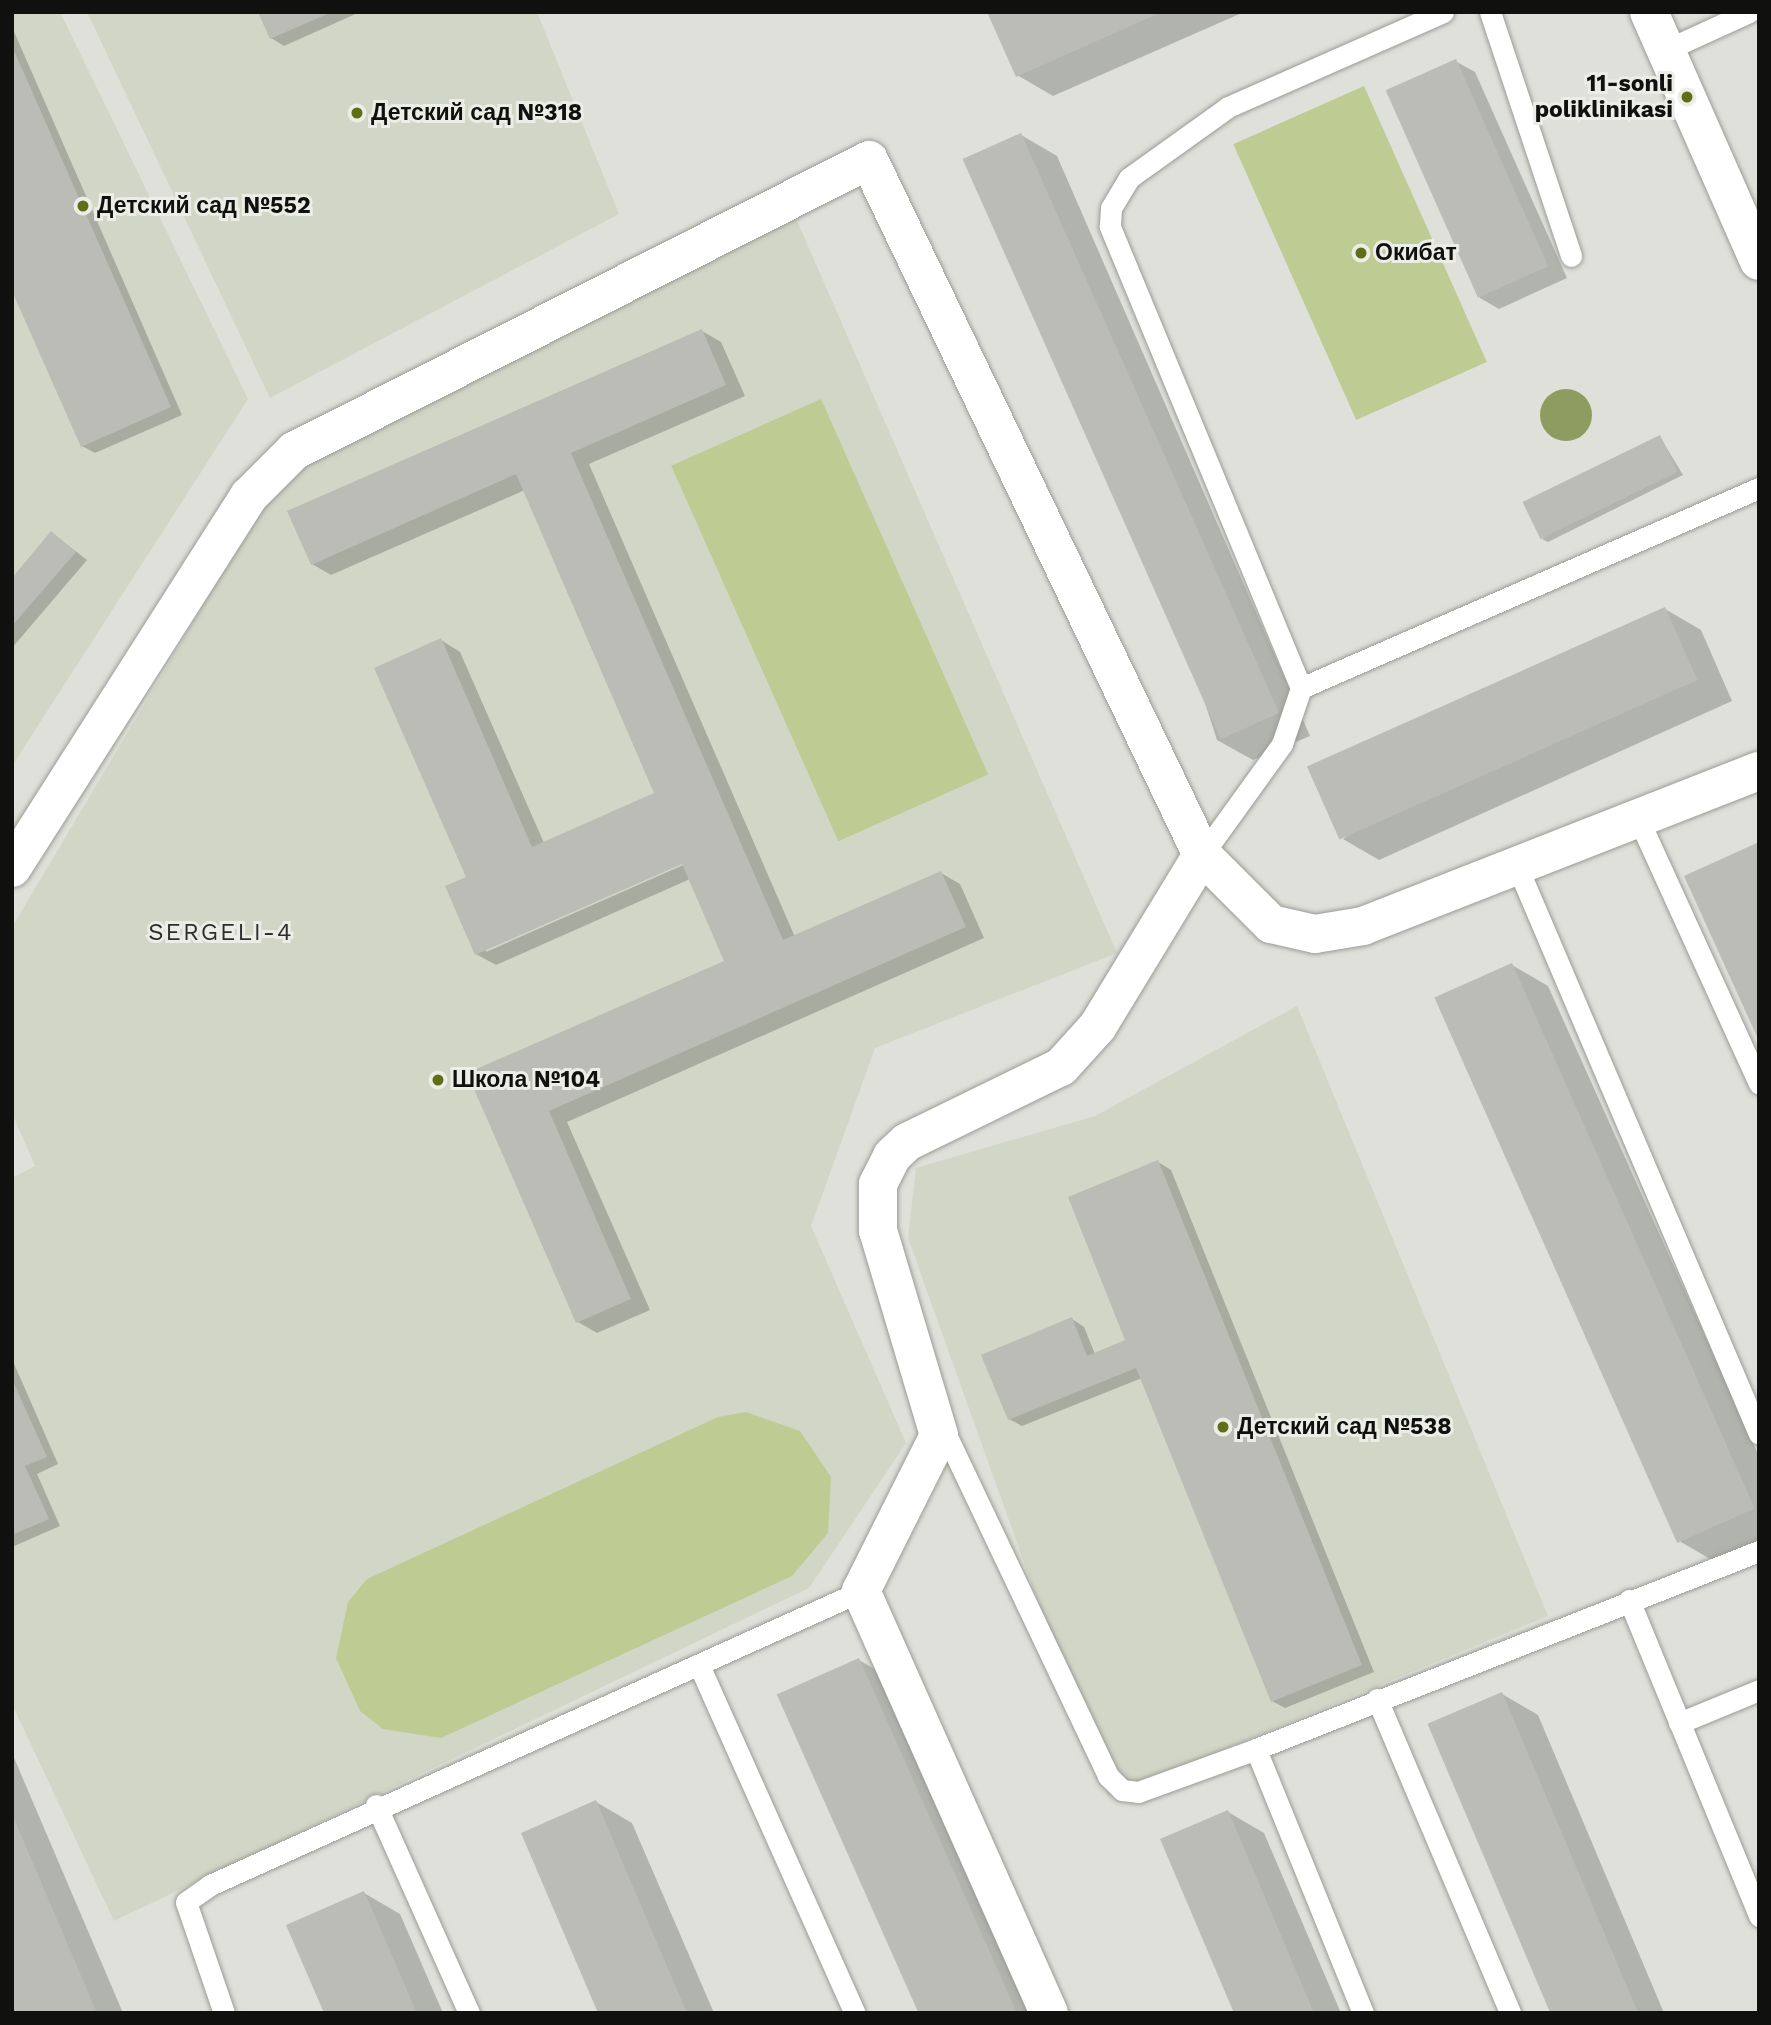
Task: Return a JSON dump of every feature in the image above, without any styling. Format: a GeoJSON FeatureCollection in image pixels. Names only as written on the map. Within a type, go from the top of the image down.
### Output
{"type":"FeatureCollection","features":[{"type":"Feature","properties":{"kind":"street"},"geometry":{"type":"LineString","coordinates":[[1649,12],[1759,261]]}},
{"type":"Feature","properties":{"kind":"street"},"geometry":{"type":"LineString","coordinates":[[12,869],[249,496],[283,460],[316,436],[869,160],[1202,855],[1271,924],[1315,934],[1363,926],[1759,771]]}},
{"type":"Feature","properties":{"kind":"street"},"geometry":{"type":"LineString","coordinates":[[1049,2013],[861,1591],[932,1458],[939,1435],[936,1413],[878,1231],[884,1170],[922,1134],[1061,1067],[1098,1026],[1202,855]]}},
{"type":"Feature","properties":{"kind":"lane"},"geometry":{"type":"LineString","coordinates":[[1202,855],[1282,744],[1301,688],[1110,226],[1111,208],[1129,178],[1228,107],[1443,12]]}},
{"type":"Feature","properties":{"kind":"lane"},"geometry":{"type":"LineString","coordinates":[[1490,12],[1571,256]]}},
{"type":"Feature","properties":{"kind":"lane"},"geometry":{"type":"LineString","coordinates":[[1666,50],[1749,12]]}},
{"type":"Feature","properties":{"kind":"lane"},"geometry":{"type":"LineString","coordinates":[[1301,688],[1759,488]]}},
{"type":"Feature","properties":{"kind":"lane"},"geometry":{"type":"LineString","coordinates":[[1638,818],[1759,1084]]}},
{"type":"Feature","properties":{"kind":"lane"},"geometry":{"type":"LineString","coordinates":[[1517,866],[1759,1434]]}},
{"type":"Feature","properties":{"kind":"lane"},"geometry":{"type":"LineString","coordinates":[[936,1413],[1115,1783],[1138,1792],[1255,1749],[1759,1551]]}},
{"type":"Feature","properties":{"kind":"lane"},"geometry":{"type":"LineString","coordinates":[[224,2013],[186,1902],[376,1805],[699,1665],[861,1591]]}},
{"type":"Feature","properties":{"kind":"lane"},"geometry":{"type":"LineString","coordinates":[[1629,1600],[1759,1916]]}},
{"type":"Feature","properties":{"kind":"lane"},"geometry":{"type":"LineString","coordinates":[[699,1665],[855,2013]]}},
{"type":"Feature","properties":{"kind":"lane"},"geometry":{"type":"LineString","coordinates":[[1679,1723],[1759,1690]]}},
{"type":"Feature","properties":{"kind":"lane"},"geometry":{"type":"LineString","coordinates":[[1377,1699],[1510,2013]]}},
{"type":"Feature","properties":{"kind":"lane"},"geometry":{"type":"LineString","coordinates":[[1255,1749],[1363,2013]]}},
{"type":"Feature","properties":{"kind":"lane"},"geometry":{"type":"LineString","coordinates":[[376,1805],[469,2013]]}},
{"type":"Feature","properties":{"kind":"shaded area","name":"Детский сад №552"},"geometry":{"type":"Polygon","coordinates":[[[12,12],[60,12],[248,399],[12,766],[12,12]]]}},
{"type":"Feature","properties":{"kind":"shaded area","name":"Детский сад №318"},"geometry":{"type":"Polygon","coordinates":[[[87,12],[537,12],[619,214],[270,398],[87,12]]]}},
{"type":"Feature","properties":{"kind":"shaded area","name":"Окибат"},"geometry":{"type":"Polygon","coordinates":[[[1364,86],[1487,362],[1356,420],[1233,144],[1364,86]]]}},
{"type":"Feature","properties":{"kind":"shaded area","name":"Школа №104"},"geometry":{"type":"Polygon","coordinates":[[[791,207],[1117,953],[875,1048],[811,1226],[906,1443],[809,1588],[114,1921],[12,1704],[12,1178],[35,1166],[12,1113],[12,927],[288,463],[791,207]]]}},
{"type":"Feature","properties":{"kind":"shaded area"},"geometry":{"type":"Polygon","coordinates":[[[1566,389],[1576,391],[1584,397],[1590,405],[1590,425],[1584,433],[1576,439],[1566,441],[1556,439],[1548,433],[1542,425],[1540,415],[1542,405],[1548,397],[1556,391],[1566,389]]]}},
{"type":"Feature","properties":{"kind":"shaded area"},"geometry":{"type":"Polygon","coordinates":[[[821,399],[988,774],[838,841],[671,466],[821,399]]]}},
{"type":"Feature","properties":{"kind":"shaded area","name":"Детский сад №538"},"geometry":{"type":"Polygon","coordinates":[[[1297,1006],[1548,1616],[1108,1797],[908,1238],[916,1168],[1095,1116],[1297,1006]]]}},
{"type":"Feature","properties":{"kind":"shaded area"},"geometry":{"type":"Polygon","coordinates":[[[746,1412],[800,1431],[831,1477],[828,1533],[792,1576],[441,1738],[383,1729],[360,1711],[336,1658],[348,1602],[367,1579],[718,1417],[746,1412]]]}},
{"type":"Feature","properties":{"kind":"building"},"geometry":{"type":"Polygon","coordinates":[[[258,12],[332,12],[270,39],[258,12]]]}},
{"type":"Feature","properties":{"kind":"building"},"geometry":{"type":"Polygon","coordinates":[[[987,12],[1162,12],[1016,77],[987,12]]]}},
{"type":"Feature","properties":{"kind":"building"},"geometry":{"type":"Polygon","coordinates":[[[12,46],[171,407],[81,447],[12,291],[12,46]]]}},
{"type":"Feature","properties":{"kind":"building"},"geometry":{"type":"Polygon","coordinates":[[[1456,59],[1548,266],[1478,298],[1386,90],[1456,59]]]}},
{"type":"Feature","properties":{"kind":"building"},"geometry":{"type":"Polygon","coordinates":[[[1021,133],[1279,713],[1221,739],[963,159],[1021,133]]]}},
{"type":"Feature","properties":{"kind":"building"},"geometry":{"type":"Polygon","coordinates":[[[702,329],[726,385],[571,453],[783,940],[941,871],[966,927],[549,1111],[631,1299],[576,1323],[467,1073],[724,961],[682,864],[475,955],[445,886],[466,877],[374,668],[441,638],[532,847],[654,793],[516,474],[311,565],[287,511],[702,329]]]}},
{"type":"Feature","properties":{"kind":"building"},"geometry":{"type":"Polygon","coordinates":[[[1660,435],[1678,472],[1540,539],[1522,502],[1660,435]]]}},
{"type":"Feature","properties":{"kind":"building"},"geometry":{"type":"Polygon","coordinates":[[[51,531],[76,552],[12,626],[12,578],[51,531]]]}},
{"type":"Feature","properties":{"kind":"building"},"geometry":{"type":"Polygon","coordinates":[[[1665,607],[1698,680],[1339,840],[1307,766],[1665,607]]]}},
{"type":"Feature","properties":{"kind":"building"},"geometry":{"type":"Polygon","coordinates":[[[1759,842],[1759,1041],[1684,876],[1759,842]]]}},
{"type":"Feature","properties":{"kind":"building"},"geometry":{"type":"Polygon","coordinates":[[[1512,963],[1755,1508],[1677,1543],[1434,998],[1512,963]]]}},
{"type":"Feature","properties":{"kind":"building"},"geometry":{"type":"Polygon","coordinates":[[[1158,1160],[1362,1665],[1271,1702],[1136,1368],[1008,1420],[981,1355],[1072,1317],[1087,1356],[1125,1340],[1068,1197],[1158,1160]]]}},
{"type":"Feature","properties":{"kind":"building"},"geometry":{"type":"Polygon","coordinates":[[[12,1379],[47,1457],[25,1466],[49,1519],[12,1535],[12,1379]]]}},
{"type":"Feature","properties":{"kind":"building"},"geometry":{"type":"Polygon","coordinates":[[[859,1658],[1017,2012],[919,2013],[777,1695],[859,1658]]]}},
{"type":"Feature","properties":{"kind":"building"},"geometry":{"type":"Polygon","coordinates":[[[1502,1692],[1638,2013],[1550,2013],[1427,1724],[1502,1692]]]}},
{"type":"Feature","properties":{"kind":"building"},"geometry":{"type":"Polygon","coordinates":[[[596,1800],[687,2013],[598,2013],[521,1833],[596,1800]]]}},
{"type":"Feature","properties":{"kind":"building"},"geometry":{"type":"Polygon","coordinates":[[[1228,1810],[1314,2013],[1234,2013],[1160,1839],[1228,1810]]]}},
{"type":"Feature","properties":{"kind":"building"},"geometry":{"type":"Polygon","coordinates":[[[12,1814],[97,2013],[12,2013],[12,1814]]]}},
{"type":"Feature","properties":{"kind":"building"},"geometry":{"type":"Polygon","coordinates":[[[364,1891],[417,2013],[324,2013],[286,1925],[364,1891]]]}},
{"type":"Feature","properties":{"kind":"place","name":"11-sonli poliklinikasi"},"geometry":{"type":"Point","coordinates":[1687,97]}},
{"type":"Feature","properties":{"kind":"place","name":"Детский сад №318"},"geometry":{"type":"Point","coordinates":[357,113]}},
{"type":"Feature","properties":{"kind":"place","name":"Детский сад №552"},"geometry":{"type":"Point","coordinates":[83,206]}},
{"type":"Feature","properties":{"kind":"place","name":"Окибат"},"geometry":{"type":"Point","coordinates":[1361,253]}},
{"type":"Feature","properties":{"kind":"place","name":"Школа №104"},"geometry":{"type":"Point","coordinates":[438,1080]}},
{"type":"Feature","properties":{"kind":"place","name":"Детский сад №538"},"geometry":{"type":"Point","coordinates":[1223,1427]}},
{"type":"Feature","properties":{"kind":"district","name":"SERGELI-4"},"geometry":{"type":"Point","coordinates":[221,933]}}]}
